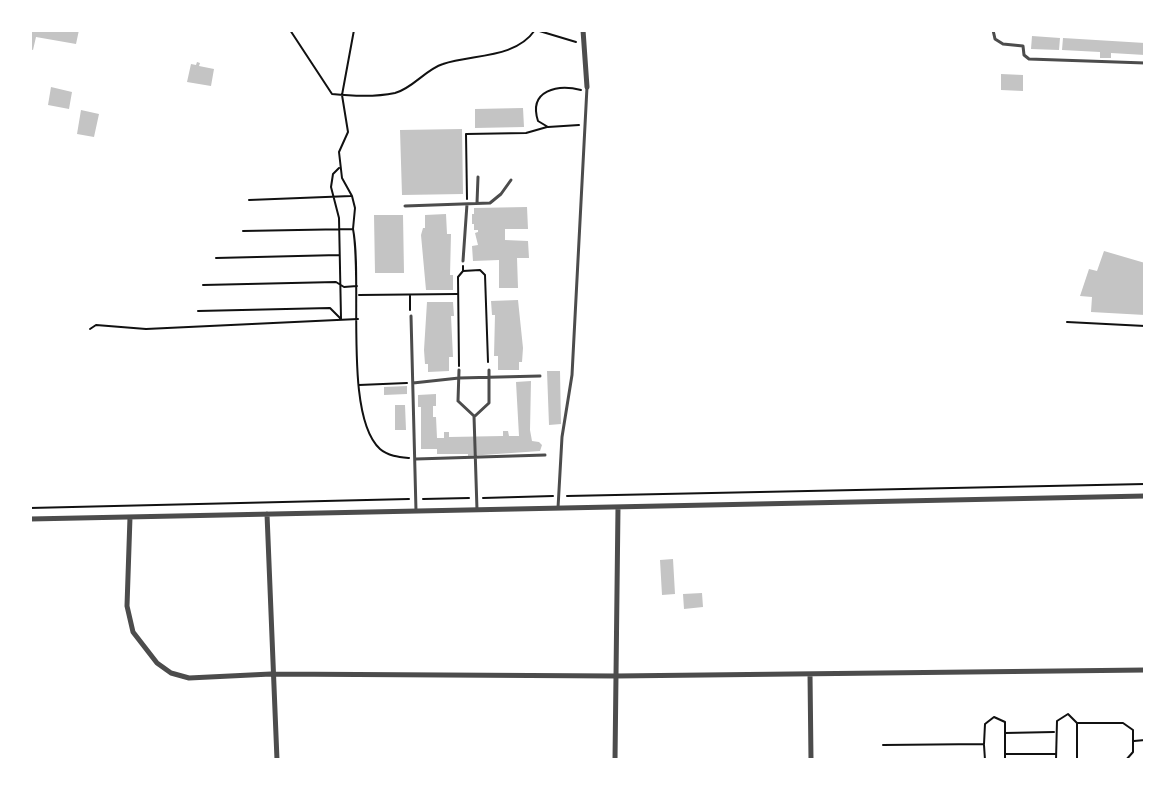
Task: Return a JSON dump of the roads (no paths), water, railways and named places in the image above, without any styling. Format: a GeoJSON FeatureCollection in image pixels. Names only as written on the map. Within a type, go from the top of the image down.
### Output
{"type":"FeatureCollection","features":[{"type":"Feature","properties":{"kind":"street"},"geometry":{"type":"LineString","coordinates":[[583,30],[586,90]]}},
{"type":"Feature","properties":{"kind":"street"},"geometry":{"type":"LineString","coordinates":[[30,519],[1145,496]]}},
{"type":"Feature","properties":{"kind":"street"},"geometry":{"type":"LineString","coordinates":[[615,760],[618,507]]}},
{"type":"Feature","properties":{"kind":"street"},"geometry":{"type":"LineString","coordinates":[[267,514],[277,760]]}},
{"type":"Feature","properties":{"kind":"street"},"geometry":{"type":"LineString","coordinates":[[130,517],[127,606],[133,632],[145,650],[171,673],[189,678],[1145,670]]}},
{"type":"Feature","properties":{"kind":"street"},"geometry":{"type":"LineString","coordinates":[[810,674],[811,760]]}},
{"type":"Feature","properties":{"kind":"lane"},"geometry":{"type":"LineString","coordinates":[[993,30],[995,39],[1003,44],[1023,46],[1024,55],[1029,59],[1145,63]]}},
{"type":"Feature","properties":{"kind":"lane"},"geometry":{"type":"LineString","coordinates":[[558,508],[562,437],[572,375],[586,90]]}},
{"type":"Feature","properties":{"kind":"lane"},"geometry":{"type":"LineString","coordinates":[[477,203],[478,177]]}},
{"type":"Feature","properties":{"kind":"lane"},"geometry":{"type":"LineString","coordinates":[[405,206],[490,203],[511,180]]}},
{"type":"Feature","properties":{"kind":"lane"},"geometry":{"type":"LineString","coordinates":[[463,261],[467,204]]}},
{"type":"Feature","properties":{"kind":"lane"},"geometry":{"type":"LineString","coordinates":[[411,316],[416,511]]}},
{"type":"Feature","properties":{"kind":"lane"},"geometry":{"type":"LineString","coordinates":[[459,370],[458,401],[474,416],[477,510]]}},
{"type":"Feature","properties":{"kind":"lane"},"geometry":{"type":"LineString","coordinates":[[474,416],[489,403],[489,370]]}},
{"type":"Feature","properties":{"kind":"lane"},"geometry":{"type":"LineString","coordinates":[[413,383],[459,378],[540,376]]}},
{"type":"Feature","properties":{"kind":"lane"},"geometry":{"type":"LineString","coordinates":[[415,459],[545,455]]}}]}
